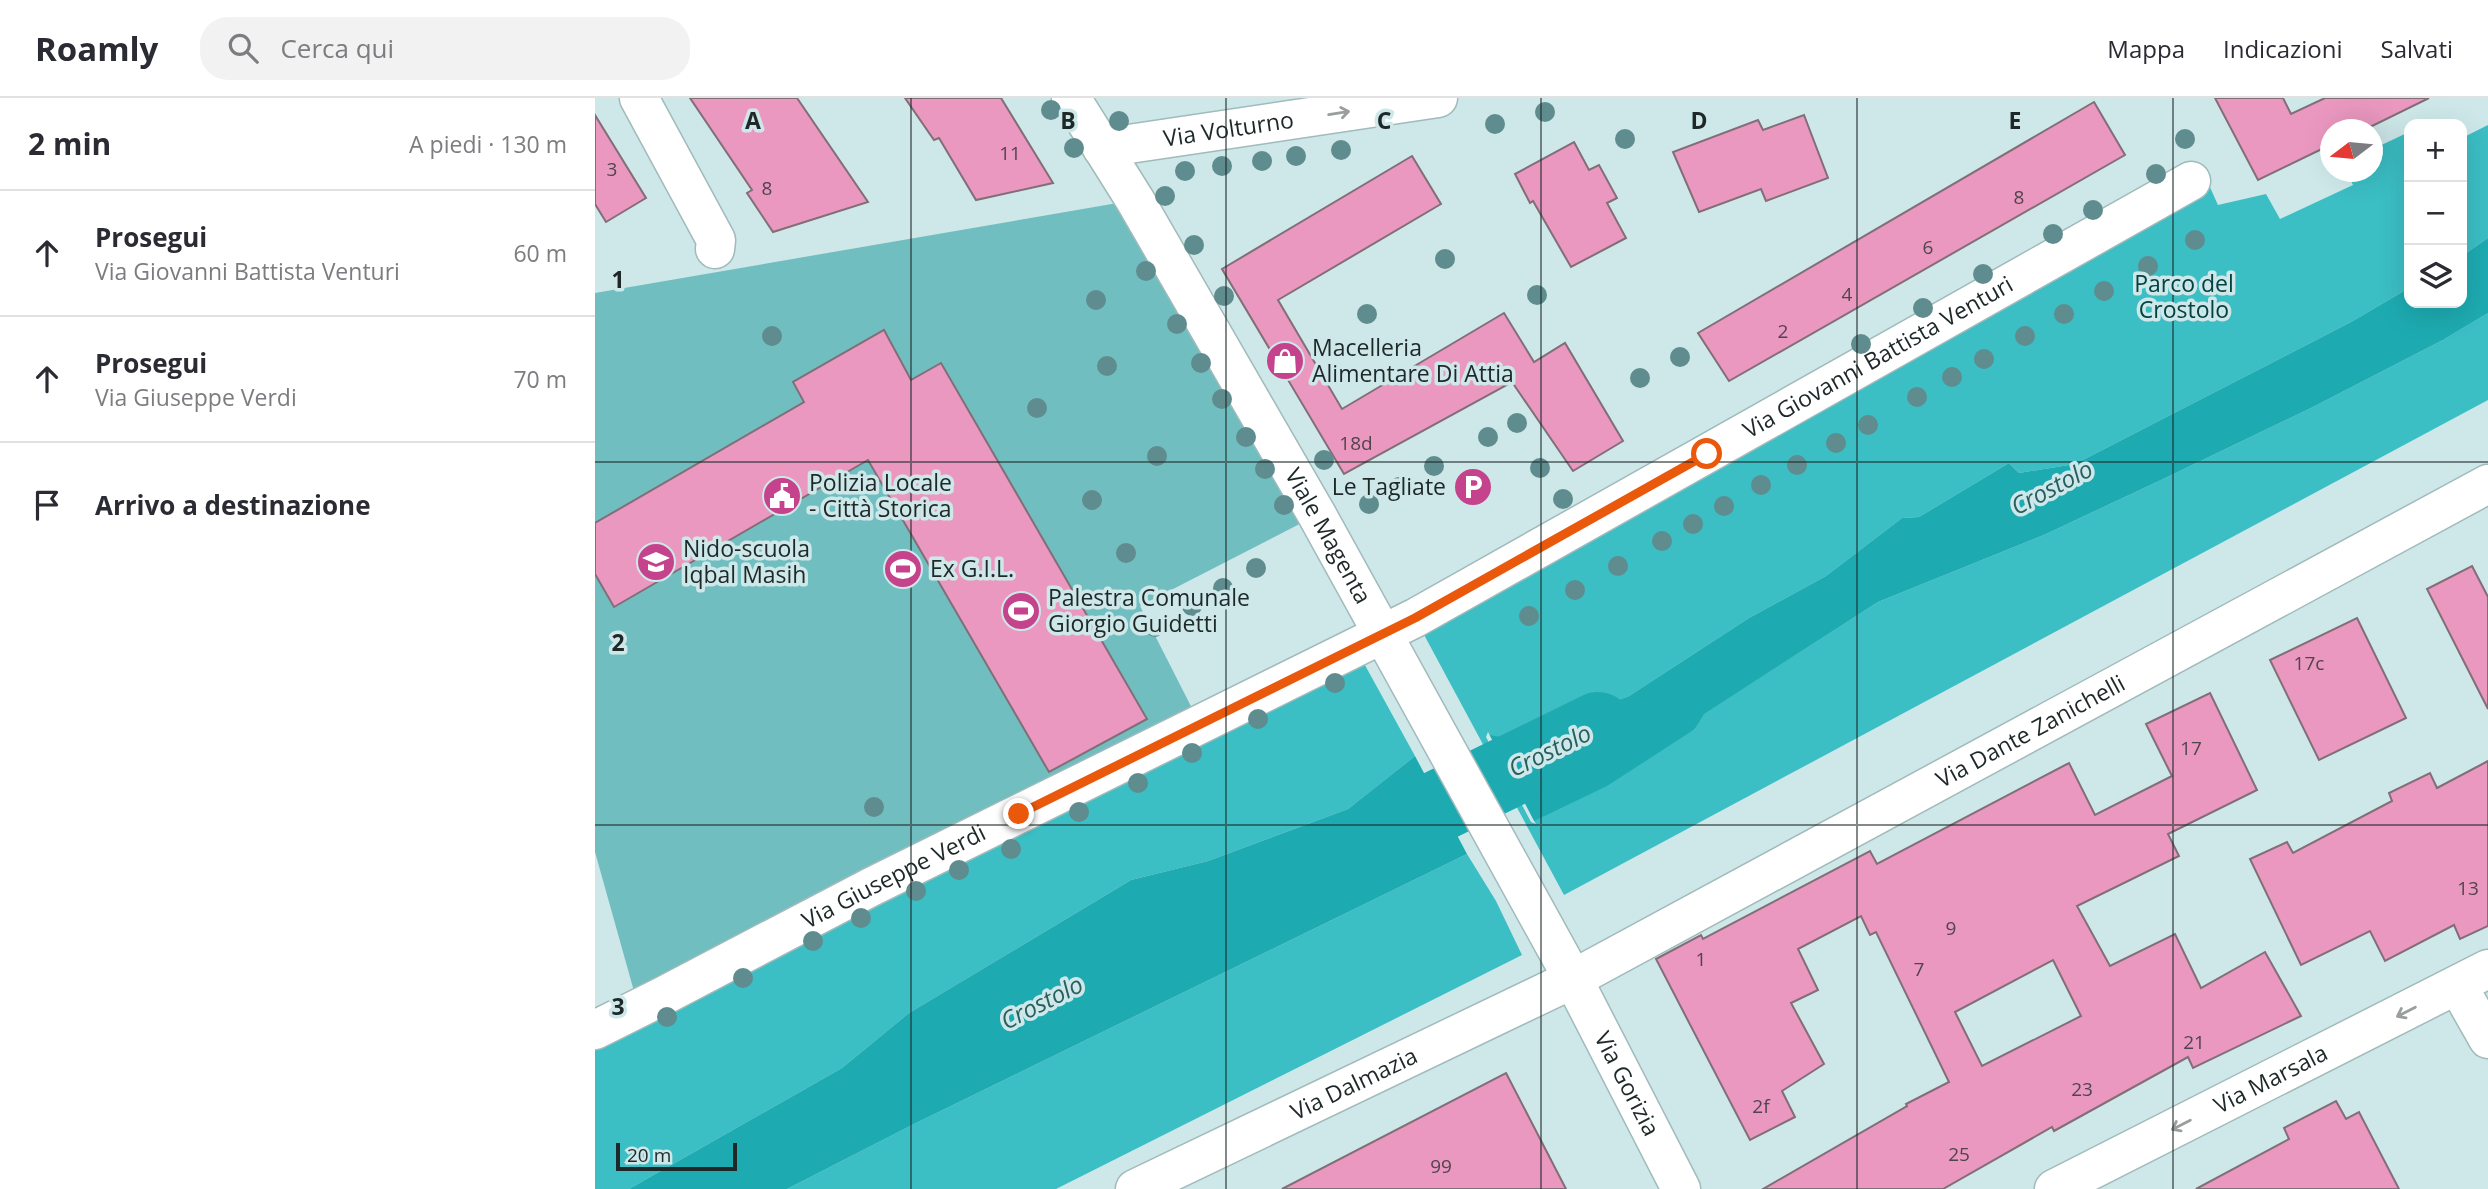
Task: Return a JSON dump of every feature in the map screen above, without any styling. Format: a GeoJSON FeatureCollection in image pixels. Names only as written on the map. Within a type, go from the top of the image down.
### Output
{"type":"FeatureCollection","features":[{"type":"Feature","properties":{"kind":"street"},"geometry":{"type":"LineString","coordinates":[[639,98],[716,240],[715,249]]}},
{"type":"Feature","properties":{"kind":"street","name":"Viale Magenta"},"geometry":{"type":"LineString","coordinates":[[1071,98],[1142,212],[1310,503],[1573,979]]}},
{"type":"Feature","properties":{"kind":"street","name":"Via Volturno"},"geometry":{"type":"LineString","coordinates":[[1102,148],[1438,98]]}},
{"type":"Feature","properties":{"kind":"street","name":"Via Giovanni Battista Venturi"},"geometry":{"type":"LineString","coordinates":[[1382,634],[1571,531],[2191,181]]}},
{"type":"Feature","properties":{"kind":"street","name":"Via Dante Zanichelli"},"geometry":{"type":"LineString","coordinates":[[1573,979],[2488,484]]}},
{"type":"Feature","properties":{"kind":"street","name":"Via Giuseppe Verdi"},"geometry":{"type":"LineString","coordinates":[[595,1030],[871,887],[1382,634]]}},
{"type":"Feature","properties":{"kind":"street"},"geometry":{"type":"LineString","coordinates":[[2473,978],[2488,1039]]}},
{"type":"Feature","properties":{"kind":"street","name":"Via Marsala"},"geometry":{"type":"LineString","coordinates":[[2054,1189],[2473,978]]}},
{"type":"Feature","properties":{"kind":"street","name":"Via Dalmazia"},"geometry":{"type":"LineString","coordinates":[[1135,1189],[1573,979]]}},
{"type":"Feature","properties":{"kind":"street","name":"Via Gorizia"},"geometry":{"type":"LineString","coordinates":[[1573,979],[1681,1189]]}},
{"type":"Feature","properties":{"kind":"shaded area","name":"Ex G.I.L."},"geometry":{"type":"Polygon","coordinates":[[[1135,200],[1317,515],[1140,606],[1200,724],[637,1002],[595,852],[595,293],[1135,200]]]}},
{"type":"Feature","properties":{"kind":"green space"},"geometry":{"type":"Polygon","coordinates":[[[2488,125],[2488,238],[2467,253],[2467,182],[2467,136],[2488,125]]]}},
{"type":"Feature","properties":{"kind":"green space","name":"Parco del Crostolo"},"geometry":{"type":"Polygon","coordinates":[[[2404,134],[2404,291],[2351,322],[2075,464],[2019,473],[2009,463],[1919,517],[1902,518],[1826,576],[1749,618],[1629,696],[1602,706],[1548,738],[1519,740],[1490,736],[1534,820],[1695,729],[1703,714],[1878,602],[2044,535],[2159,481],[2311,408],[2443,340],[2488,313],[2488,400],[1564,895],[1415,618],[2200,165],[2218,205],[2266,194],[2280,219],[2353,185],[2352,182],[2383,182],[2383,144],[2404,134]]]}},
{"type":"Feature","properties":{"kind":"green space"},"geometry":{"type":"Polygon","coordinates":[[[1355,647],[1415,756],[1348,809],[1208,861],[1131,880],[909,1013],[842,1068],[629,1189],[595,1189],[595,1030],[1355,647]]]}},
{"type":"Feature","properties":{"kind":"green space"},"geometry":{"type":"Polygon","coordinates":[[[1467,854],[1496,901],[1522,955],[1056,1189],[787,1189],[914,1124],[1467,854]]]}},
{"type":"Feature","properties":{"kind":"water"},"geometry":{"type":"Polygon","coordinates":[[[2488,238],[2488,313],[2443,340],[2311,408],[2159,481],[2044,535],[1878,602],[1704,714],[1695,729],[1607,786],[1534,821],[1489,735],[1519,740],[1548,738],[1602,706],[1629,696],[1749,618],[1826,576],[1902,518],[1919,517],[2009,463],[2019,473],[2075,464],[2351,322],[2404,291],[2404,308],[2467,308],[2467,253],[2488,238]]]}},
{"type":"Feature","properties":{"kind":"water"},"geometry":{"type":"Polygon","coordinates":[[[1415,756],[1467,854],[914,1124],[787,1189],[629,1189],[842,1068],[909,1013],[1131,880],[1208,861],[1348,809],[1415,756]]]}},
{"type":"Feature","properties":{"kind":"pier"},"geometry":{"type":"Polygon","coordinates":[[[1488,732],[1536,824],[1531,822],[1486,737],[1488,732]]]}},
{"type":"Feature","properties":{"kind":"building"},"geometry":{"type":"Polygon","coordinates":[[[690,98],[797,98],[868,202],[773,232],[747,193],[752,190],[690,98]]]}},
{"type":"Feature","properties":{"kind":"building"},"geometry":{"type":"Polygon","coordinates":[[[905,98],[1001,98],[1053,183],[976,200],[939,138],[934,140],[905,98]]]}},
{"type":"Feature","properties":{"kind":"building"},"geometry":{"type":"Polygon","coordinates":[[[2215,98],[2283,98],[2291,114],[2325,98],[2429,98],[2383,121],[2320,119],[2320,150],[2258,180],[2215,98]]]}},
{"type":"Feature","properties":{"kind":"building"},"geometry":{"type":"Polygon","coordinates":[[[2094,102],[2125,155],[1729,381],[1698,333],[2094,102]]]}},
{"type":"Feature","properties":{"kind":"building"},"geometry":{"type":"Polygon","coordinates":[[[595,115],[646,198],[606,222],[595,204],[595,115]]]}},
{"type":"Feature","properties":{"kind":"building"},"geometry":{"type":"Polygon","coordinates":[[[1804,115],[1828,178],[1766,201],[1761,189],[1699,212],[1673,152],[1758,120],[1763,130],[1804,115]]]}},
{"type":"Feature","properties":{"kind":"building"},"geometry":{"type":"Polygon","coordinates":[[[1574,142],[1589,170],[1599,165],[1617,198],[1607,203],[1626,238],[1571,267],[1533,201],[1530,203],[1515,174],[1574,142]]]}},
{"type":"Feature","properties":{"kind":"building"},"geometry":{"type":"Polygon","coordinates":[[[1412,156],[1441,204],[1278,300],[1342,409],[1504,313],[1534,362],[1565,343],[1623,441],[1573,471],[1512,382],[1344,474],[1222,269],[1412,156]]]}},
{"type":"Feature","properties":{"kind":"building"},"geometry":{"type":"Polygon","coordinates":[[[884,330],[911,380],[941,363],[1147,719],[1049,772],[868,460],[614,607],[595,574],[595,523],[804,402],[793,382],[884,330]]]}},
{"type":"Feature","properties":{"kind":"building"},"geometry":{"type":"Polygon","coordinates":[[[2472,566],[2488,597],[2488,709],[2427,589],[2472,566]]]}},
{"type":"Feature","properties":{"kind":"building"},"geometry":{"type":"Polygon","coordinates":[[[2357,618],[2406,718],[2319,760],[2270,660],[2357,618]]]}},
{"type":"Feature","properties":{"kind":"building"},"geometry":{"type":"Polygon","coordinates":[[[2210,693],[2257,790],[2168,834],[2179,856],[2077,906],[2110,966],[2175,934],[2201,988],[2265,952],[2301,1016],[2193,1068],[2188,1057],[2054,1131],[2052,1127],[1943,1189],[1763,1189],[1907,1106],[1906,1104],[1949,1082],[1876,932],[1870,935],[1861,916],[1798,949],[1818,990],[1791,1003],[1824,1064],[1782,1091],[1795,1117],[1750,1140],[1656,959],[1701,935],[1703,939],[1870,851],[1877,864],[2069,763],[2095,815],[2172,776],[2146,724],[2210,693]],[[2053,960],[1955,1012],[1982,1066],[2081,1016],[2053,960]]]}},
{"type":"Feature","properties":{"kind":"building"},"geometry":{"type":"Polygon","coordinates":[[[2488,761],[2488,926],[2460,939],[2454,925],[2385,961],[2370,931],[2301,965],[2250,859],[2287,842],[2293,853],[2392,801],[2389,793],[2430,773],[2437,788],[2488,761]]]}},
{"type":"Feature","properties":{"kind":"building"},"geometry":{"type":"Polygon","coordinates":[[[1506,1073],[1566,1189],[1282,1189],[1506,1073]]]}},
{"type":"Feature","properties":{"kind":"building"},"geometry":{"type":"Polygon","coordinates":[[[2336,1101],[2346,1119],[2359,1112],[2399,1189],[2196,1189],[2289,1139],[2284,1128],[2336,1101]]]}},
{"type":"Feature","properties":{"kind":"waterway","name":"Crostolo"},"geometry":{"type":"LineString","coordinates":[[1351,849],[1598,728]]}},
{"type":"Feature","properties":{"kind":"place","name":"Macelleria Alimentare Di Attia"},"geometry":{"type":"Point","coordinates":[1285,361]}},
{"type":"Feature","properties":{"kind":"place","name":"Le Tagliate"},"geometry":{"type":"Point","coordinates":[1473,487]}},
{"type":"Feature","properties":{"kind":"place","name":"Polizia Locale - Città Storica"},"geometry":{"type":"Point","coordinates":[782,496]}},
{"type":"Feature","properties":{"kind":"place","name":"Nido-scuola Iqbal Masih"},"geometry":{"type":"Point","coordinates":[656,562]}},
{"type":"Feature","properties":{"kind":"place","name":"Ex G.I.L."},"geometry":{"type":"Point","coordinates":[903,569]}},
{"type":"Feature","properties":{"kind":"place","name":"Palestra Comunale Giorgio Guidetti"},"geometry":{"type":"Point","coordinates":[1021,611]}},
{"type":"Feature","properties":{"kind":"route"},"geometry":{"type":"LineString","coordinates":[[1019,814],[1415,618],[1707,454]]}}]}
